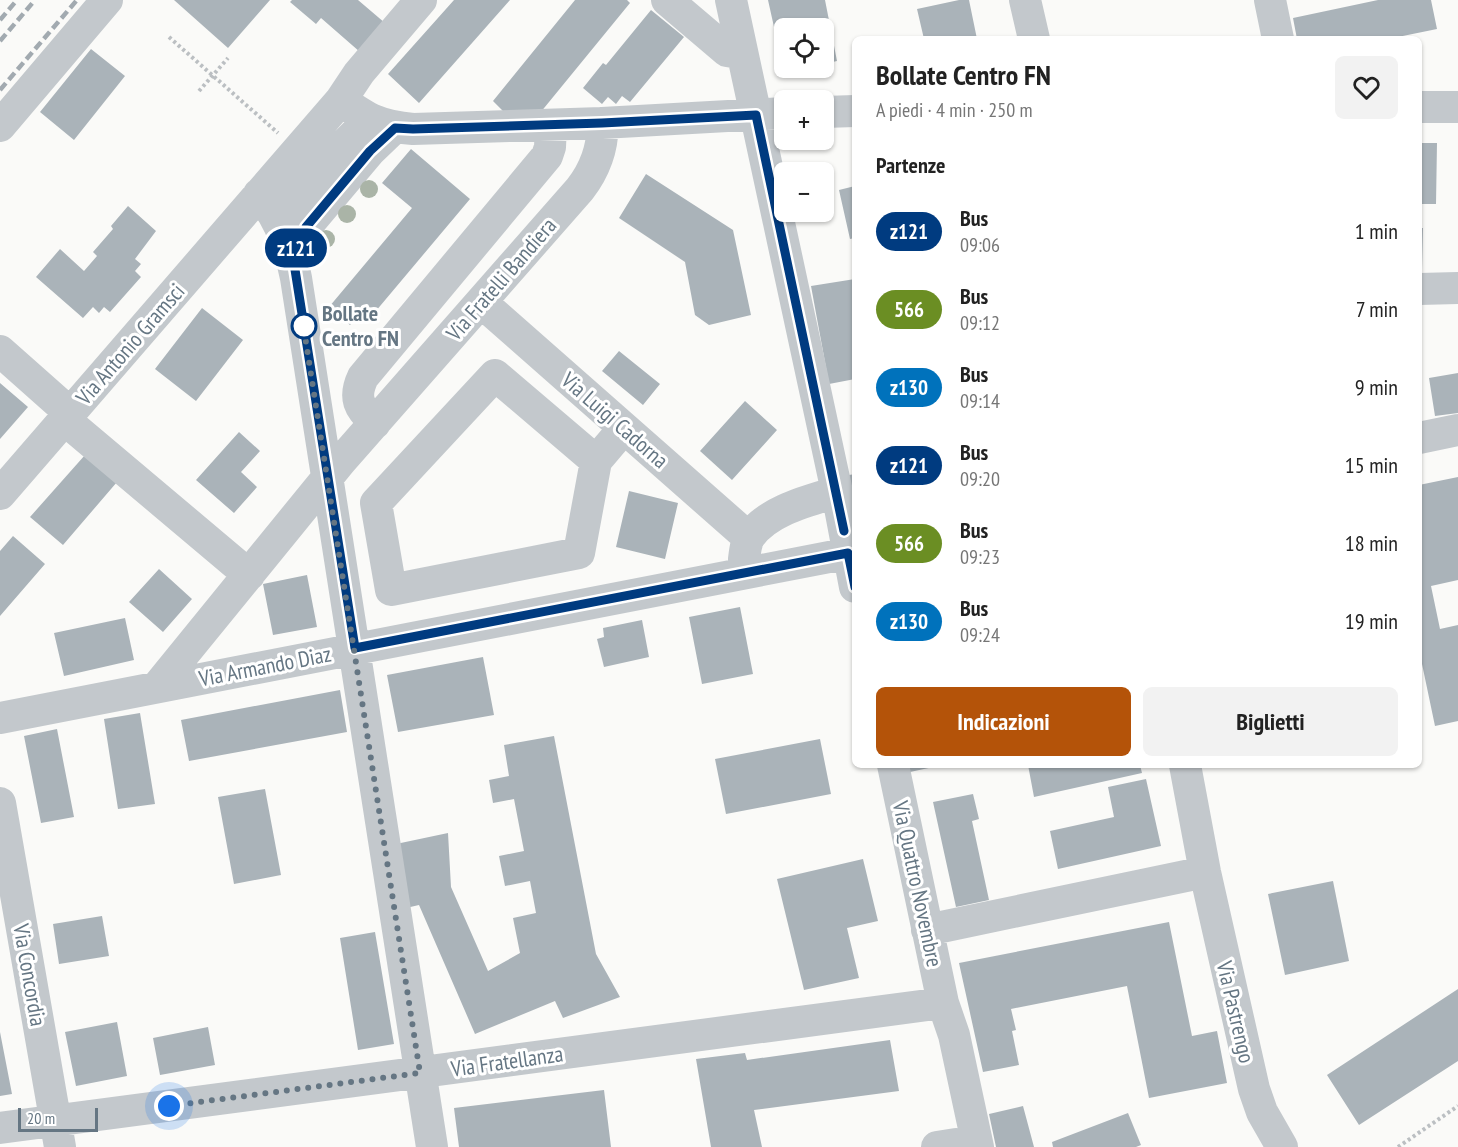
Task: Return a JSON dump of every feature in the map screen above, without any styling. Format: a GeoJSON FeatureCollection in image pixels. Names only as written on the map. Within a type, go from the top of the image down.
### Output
{"type":"FeatureCollection","features":[{"type":"Feature","properties":{"kind":"street"},"geometry":{"type":"LineString","coordinates":[[0,126],[106,0]]}},
{"type":"Feature","properties":{"kind":"street"},"geometry":{"type":"LineString","coordinates":[[421,0],[359,73],[340,100],[382,124],[413,129],[602,123],[770,114]]}},
{"type":"Feature","properties":{"kind":"street"},"geometry":{"type":"LineString","coordinates":[[667,0],[727,51],[742,51]]}},
{"type":"Feature","properties":{"kind":"street"},"geometry":{"type":"LineString","coordinates":[[731,0],[742,51],[770,114],[837,492],[852,552]]}},
{"type":"Feature","properties":{"kind":"street"},"geometry":{"type":"LineString","coordinates":[[1025,0],[1033,36]]}},
{"type":"Feature","properties":{"kind":"street"},"geometry":{"type":"LineString","coordinates":[[1270,0],[1277,36]]}},
{"type":"Feature","properties":{"kind":"street","name":"Via Antonio Gramsci"},"geometry":{"type":"LineString","coordinates":[[0,494],[340,100]]}},
{"type":"Feature","properties":{"kind":"street"},"geometry":{"type":"LineString","coordinates":[[1422,107],[1458,107]]}},
{"type":"Feature","properties":{"kind":"street"},"geometry":{"type":"LineString","coordinates":[[834,112],[852,111]]}},
{"type":"Feature","properties":{"kind":"street","name":"Via Fratelli Bandiera"},"geometry":{"type":"LineString","coordinates":[[156,687],[327,478],[586,181],[600,149],[602,123]]}},
{"type":"Feature","properties":{"kind":"street"},"geometry":{"type":"LineString","coordinates":[[290,249],[370,151],[382,124]]}},
{"type":"Feature","properties":{"kind":"street","name":"Via Fratelli Bandiera"},"geometry":{"type":"LineString","coordinates":[[375,423],[363,412],[357,395],[363,376],[547,156],[550,147],[551,125]]}},
{"type":"Feature","properties":{"kind":"street"},"geometry":{"type":"LineString","coordinates":[[259,195],[270,208],[290,249],[355,648],[432,1147]]}},
{"type":"Feature","properties":{"kind":"street"},"geometry":{"type":"LineString","coordinates":[[1422,289],[1458,288]]}},
{"type":"Feature","properties":{"kind":"street","name":"Via Luigi Cadorna"},"geometry":{"type":"LineString","coordinates":[[481,302],[749,538]]}},
{"type":"Feature","properties":{"kind":"street"},"geometry":{"type":"LineString","coordinates":[[0,351],[67,416],[249,575]]}},
{"type":"Feature","properties":{"kind":"street"},"geometry":{"type":"LineString","coordinates":[[596,461],[495,375],[376,503],[391,590],[579,553],[596,461],[624,428]]}},
{"type":"Feature","properties":{"kind":"street"},"geometry":{"type":"LineString","coordinates":[[1422,437],[1458,430]]}},
{"type":"Feature","properties":{"kind":"street"},"geometry":{"type":"LineString","coordinates":[[742,572],[749,538],[758,528],[782,512],[809,500],[837,492]]}},
{"type":"Feature","properties":{"kind":"street","name":"Via Armando Diaz"},"geometry":{"type":"LineString","coordinates":[[0,718],[852,552]]}},
{"type":"Feature","properties":{"kind":"street"},"geometry":{"type":"LineString","coordinates":[[480,572],[489,622]]}},
{"type":"Feature","properties":{"kind":"street","name":"Via Quattro Novembre"},"geometry":{"type":"LineString","coordinates":[[894,768],[943,1003],[946,1076],[957,1146]]}},
{"type":"Feature","properties":{"kind":"street","name":"Via Pastrengo"},"geometry":{"type":"LineString","coordinates":[[1186,769],[1205,872],[1254,1089],[1262,1112],[1282,1147]]}},
{"type":"Feature","properties":{"kind":"street","name":"Via Concordia"},"geometry":{"type":"LineString","coordinates":[[0,803],[58,1134]]}},
{"type":"Feature","properties":{"kind":"street"},"geometry":{"type":"LineString","coordinates":[[927,930],[1205,872]]}},
{"type":"Feature","properties":{"kind":"street","name":"Via Fratellanza"},"geometry":{"type":"LineString","coordinates":[[0,1128],[58,1134],[420,1073],[943,1003]]}},
{"type":"Feature","properties":{"kind":"path"},"geometry":{"type":"LineString","coordinates":[[169,37],[271,127]]}},
{"type":"Feature","properties":{"kind":"path"},"geometry":{"type":"LineString","coordinates":[[199,91],[228,58]]}},
{"type":"Feature","properties":{"kind":"path"},"geometry":{"type":"LineString","coordinates":[[1398,1147],[1458,1106]]}},
{"type":"Feature","properties":{"kind":"building"},"geometry":{"type":"Polygon","coordinates":[[[174,0],[270,0],[228,48],[174,0]]]}},
{"type":"Feature","properties":{"kind":"building"},"geometry":{"type":"Polygon","coordinates":[[[292,0],[358,0],[385,23],[360,52],[321,18],[316,24],[290,2],[292,0]]]}},
{"type":"Feature","properties":{"kind":"building"},"geometry":{"type":"Polygon","coordinates":[[[454,0],[510,0],[419,103],[388,74],[454,0]]]}},
{"type":"Feature","properties":{"kind":"building"},"geometry":{"type":"Polygon","coordinates":[[[575,0],[627,0],[630,3],[540,113],[506,114],[493,101],[575,0]]]}},
{"type":"Feature","properties":{"kind":"building"},"geometry":{"type":"Polygon","coordinates":[[[768,0],[825,0],[829,18],[774,18],[774,27],[768,0]]]}},
{"type":"Feature","properties":{"kind":"building"},"geometry":{"type":"Polygon","coordinates":[[[969,0],[976,36],[923,36],[917,9],[969,0]]]}},
{"type":"Feature","properties":{"kind":"building"},"geometry":{"type":"Polygon","coordinates":[[[1378,0],[1431,0],[1437,29],[1403,36],[1296,36],[1293,18],[1378,0]]]}},
{"type":"Feature","properties":{"kind":"building"},"geometry":{"type":"Polygon","coordinates":[[[651,10],[684,37],[630,102],[622,96],[616,104],[608,97],[602,104],[583,88],[603,63],[606,65],[651,10]]]}},
{"type":"Feature","properties":{"kind":"building"},"geometry":{"type":"Polygon","coordinates":[[[834,46],[837,61],[834,62],[834,46]]]}},
{"type":"Feature","properties":{"kind":"building"},"geometry":{"type":"Polygon","coordinates":[[[91,49],[125,76],[74,140],[40,112],[91,49]]]}},
{"type":"Feature","properties":{"kind":"building"},"geometry":{"type":"Polygon","coordinates":[[[1422,143],[1437,143],[1436,204],[1422,204],[1422,143]]]}},
{"type":"Feature","properties":{"kind":"building"},"geometry":{"type":"Polygon","coordinates":[[[411,149],[470,199],[370,318],[362,311],[350,325],[329,307],[412,208],[382,183],[411,149]]]}},
{"type":"Feature","properties":{"kind":"building"},"geometry":{"type":"Polygon","coordinates":[[[646,174],[733,230],[751,315],[709,325],[695,315],[685,262],[619,218],[646,174]]]}},
{"type":"Feature","properties":{"kind":"building"},"geometry":{"type":"Polygon","coordinates":[[[852,187],[852,239],[850,239],[839,190],[852,187]]]}},
{"type":"Feature","properties":{"kind":"building"},"geometry":{"type":"Polygon","coordinates":[[[128,206],[156,231],[135,259],[141,264],[135,271],[141,277],[110,312],[104,307],[99,313],[93,307],[83,318],[36,277],[60,249],[84,271],[97,256],[93,252],[113,229],[111,226],[128,206]]]}},
{"type":"Feature","properties":{"kind":"building"},"geometry":{"type":"Polygon","coordinates":[[[852,279],[852,380],[829,384],[811,286],[852,279]]]}},
{"type":"Feature","properties":{"kind":"building"},"geometry":{"type":"Polygon","coordinates":[[[202,308],[243,340],[196,401],[155,369],[202,308]]]}},
{"type":"Feature","properties":{"kind":"building"},"geometry":{"type":"Polygon","coordinates":[[[619,351],[660,384],[643,405],[602,371],[619,351]]]}},
{"type":"Feature","properties":{"kind":"building"},"geometry":{"type":"Polygon","coordinates":[[[1458,373],[1458,413],[1435,416],[1429,378],[1458,373]]]}},
{"type":"Feature","properties":{"kind":"building"},"geometry":{"type":"Polygon","coordinates":[[[0,383],[28,407],[0,439],[0,383]]]}},
{"type":"Feature","properties":{"kind":"building"},"geometry":{"type":"Polygon","coordinates":[[[745,401],[777,430],[732,480],[700,451],[745,401]]]}},
{"type":"Feature","properties":{"kind":"building"},"geometry":{"type":"Polygon","coordinates":[[[239,432],[260,451],[241,472],[257,487],[234,513],[196,480],[239,432]]]}},
{"type":"Feature","properties":{"kind":"building"},"geometry":{"type":"Polygon","coordinates":[[[85,455],[117,482],[63,545],[30,517],[85,455]]]}},
{"type":"Feature","properties":{"kind":"building"},"geometry":{"type":"Polygon","coordinates":[[[1458,477],[1458,580],[1431,586],[1440,629],[1458,625],[1458,721],[1435,726],[1422,664],[1422,484],[1458,477]]]}},
{"type":"Feature","properties":{"kind":"building"},"geometry":{"type":"Polygon","coordinates":[[[629,491],[678,503],[665,559],[616,547],[629,491]]]}},
{"type":"Feature","properties":{"kind":"building"},"geometry":{"type":"Polygon","coordinates":[[[13,536],[45,564],[0,616],[0,551],[13,536]]]}},
{"type":"Feature","properties":{"kind":"building"},"geometry":{"type":"Polygon","coordinates":[[[159,569],[192,599],[163,632],[129,602],[159,569]]]}},
{"type":"Feature","properties":{"kind":"building"},"geometry":{"type":"Polygon","coordinates":[[[307,575],[317,627],[273,635],[263,584],[307,575]]]}},
{"type":"Feature","properties":{"kind":"building"},"geometry":{"type":"Polygon","coordinates":[[[740,607],[753,674],[702,684],[689,617],[740,607]]]}},
{"type":"Feature","properties":{"kind":"building"},"geometry":{"type":"Polygon","coordinates":[[[125,618],[134,660],[64,676],[54,633],[125,618]]]}},
{"type":"Feature","properties":{"kind":"building"},"geometry":{"type":"Polygon","coordinates":[[[642,620],[649,657],[604,667],[597,639],[604,637],[603,628],[642,620]]]}},
{"type":"Feature","properties":{"kind":"building"},"geometry":{"type":"Polygon","coordinates":[[[483,657],[494,715],[398,732],[387,675],[483,657]]]}},
{"type":"Feature","properties":{"kind":"building"},"geometry":{"type":"Polygon","coordinates":[[[340,690],[347,732],[189,761],[181,720],[340,690]]]}},
{"type":"Feature","properties":{"kind":"building"},"geometry":{"type":"Polygon","coordinates":[[[140,713],[155,804],[118,809],[104,719],[140,713]]]}},
{"type":"Feature","properties":{"kind":"building"},"geometry":{"type":"Polygon","coordinates":[[[57,729],[74,817],[41,823],[24,736],[57,729]]]}},
{"type":"Feature","properties":{"kind":"building"},"geometry":{"type":"Polygon","coordinates":[[[554,736],[596,954],[620,997],[563,1018],[555,1001],[475,1034],[419,905],[406,908],[396,844],[448,833],[451,887],[488,971],[520,953],[513,918],[536,913],[530,881],[505,886],[499,856],[524,851],[514,799],[493,803],[489,780],[509,776],[504,745],[554,736]]]}},
{"type":"Feature","properties":{"kind":"building"},"geometry":{"type":"Polygon","coordinates":[[[820,739],[831,794],[726,814],[715,759],[820,739]]]}},
{"type":"Feature","properties":{"kind":"building"},"geometry":{"type":"Polygon","coordinates":[[[909,768],[929,768],[910,772],[909,768]]]}},
{"type":"Feature","properties":{"kind":"building"},"geometry":{"type":"Polygon","coordinates":[[[1029,768],[1141,768],[1142,773],[1034,797],[1029,768]]]}},
{"type":"Feature","properties":{"kind":"building"},"geometry":{"type":"Polygon","coordinates":[[[1146,779],[1161,846],[1058,869],[1050,831],[1114,817],[1108,787],[1146,779]]]}},
{"type":"Feature","properties":{"kind":"building"},"geometry":{"type":"Polygon","coordinates":[[[265,789],[281,875],[234,884],[218,797],[265,789]]]}},
{"type":"Feature","properties":{"kind":"building"},"geometry":{"type":"Polygon","coordinates":[[[973,794],[979,819],[972,821],[989,900],[956,907],[933,802],[973,794]]]}},
{"type":"Feature","properties":{"kind":"building"},"geometry":{"type":"Polygon","coordinates":[[[863,859],[878,921],[847,928],[859,978],[804,990],[777,879],[863,859]]]}},
{"type":"Feature","properties":{"kind":"building"},"geometry":{"type":"Polygon","coordinates":[[[1333,881],[1349,961],[1285,975],[1268,894],[1333,881]]]}},
{"type":"Feature","properties":{"kind":"building"},"geometry":{"type":"Polygon","coordinates":[[[102,916],[109,956],[59,964],[53,924],[102,916]]]}},
{"type":"Feature","properties":{"kind":"building"},"geometry":{"type":"Polygon","coordinates":[[[1169,922],[1192,1036],[1217,1031],[1227,1083],[1149,1098],[1127,986],[1011,1009],[1016,1030],[1012,1031],[1019,1065],[983,1072],[959,963],[1169,922]]]}},
{"type":"Feature","properties":{"kind":"building"},"geometry":{"type":"Polygon","coordinates":[[[375,932],[394,1044],[358,1050],[340,938],[375,932]]]}},
{"type":"Feature","properties":{"kind":"building"},"geometry":{"type":"Polygon","coordinates":[[[1458,989],[1458,1061],[1359,1125],[1327,1075],[1458,989]]]}},
{"type":"Feature","properties":{"kind":"building"},"geometry":{"type":"Polygon","coordinates":[[[117,1022],[127,1076],[76,1086],[65,1032],[117,1022]]]}},
{"type":"Feature","properties":{"kind":"building"},"geometry":{"type":"Polygon","coordinates":[[[208,1027],[215,1065],[160,1075],[153,1038],[208,1027]]]}},
{"type":"Feature","properties":{"kind":"building"},"geometry":{"type":"Polygon","coordinates":[[[0,1032],[12,1094],[0,1096],[0,1032]]]}},
{"type":"Feature","properties":{"kind":"building"},"geometry":{"type":"Polygon","coordinates":[[[890,1040],[899,1091],[754,1110],[762,1147],[711,1147],[696,1059],[745,1053],[747,1060],[890,1040]]]}},
{"type":"Feature","properties":{"kind":"building"},"geometry":{"type":"Polygon","coordinates":[[[604,1090],[611,1147],[459,1147],[454,1108],[604,1090]]]}},
{"type":"Feature","properties":{"kind":"building"},"geometry":{"type":"Polygon","coordinates":[[[1023,1106],[1034,1147],[996,1147],[989,1114],[1023,1106]]]}},
{"type":"Feature","properties":{"kind":"building"},"geometry":{"type":"Polygon","coordinates":[[[1128,1113],[1141,1145],[1136,1147],[1053,1147],[1052,1142],[1128,1113]]]}},
{"type":"Feature","properties":{"kind":"railway"},"geometry":{"type":"LineString","coordinates":[[0,20],[17,0]]}},
{"type":"Feature","properties":{"kind":"railway"},"geometry":{"type":"LineString","coordinates":[[0,41],[35,0]]}},
{"type":"Feature","properties":{"kind":"railway"},"geometry":{"type":"LineString","coordinates":[[0,90],[77,0]]}},
{"type":"Feature","properties":{"kind":"bus line","name":"z121"},"geometry":{"type":"LineString","coordinates":[[844,531],[756,115],[602,123],[395,128],[370,151],[306,227],[293,257],[355,648],[848,553],[852,572]]}},
{"type":"Feature","properties":{"kind":"place","name":"Bollate Centro FN"},"geometry":{"type":"Point","coordinates":[304,326]}},
{"type":"Feature","properties":{"kind":"route"},"geometry":{"type":"LineString","coordinates":[[169,1106],[420,1073],[303,323],[304,326]]}}]}
